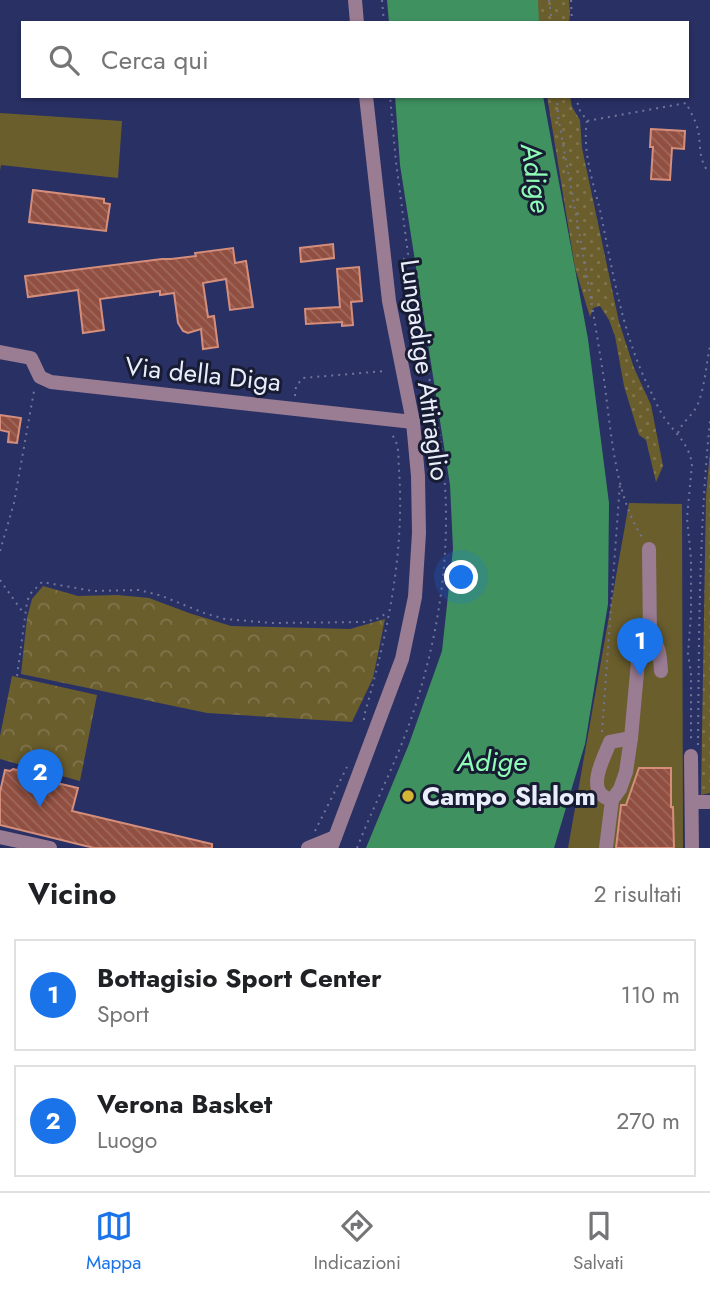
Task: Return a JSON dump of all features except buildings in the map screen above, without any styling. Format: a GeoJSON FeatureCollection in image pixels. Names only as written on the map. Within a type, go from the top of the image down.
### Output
{"type":"FeatureCollection","features":[{"type":"Feature","properties":{"kind":"street"},"geometry":{"type":"LineString","coordinates":[[355,0],[357,21]]}},
{"type":"Feature","properties":{"kind":"street","name":"Lungadige Attiraglio"},"geometry":{"type":"LineString","coordinates":[[333,842],[402,659],[415,597],[419,533],[413,422],[389,301],[366,98]]}},
{"type":"Feature","properties":{"kind":"street","name":"Via della Diga"},"geometry":{"type":"LineString","coordinates":[[0,352],[31,359],[40,377],[51,382],[413,422]]}},
{"type":"Feature","properties":{"kind":"street"},"geometry":{"type":"LineString","coordinates":[[649,549],[650,636],[656,641],[659,650],[661,671]]}},
{"type":"Feature","properties":{"kind":"street"},"geometry":{"type":"LineString","coordinates":[[606,848],[612,800],[620,789],[626,772],[639,651],[643,641],[650,636]]}},
{"type":"Feature","properties":{"kind":"street"},"geometry":{"type":"LineString","coordinates":[[612,800],[601,795],[596,785],[599,773],[610,742],[631,738]]}},
{"type":"Feature","properties":{"kind":"street"},"geometry":{"type":"LineString","coordinates":[[692,848],[702,803],[695,755]]}},
{"type":"Feature","properties":{"kind":"street"},"geometry":{"type":"LineString","coordinates":[[0,837],[50,848]]}},
{"type":"Feature","properties":{"kind":"street"},"geometry":{"type":"LineString","coordinates":[[311,841],[333,842]]}},
{"type":"Feature","properties":{"kind":"path"},"geometry":{"type":"LineString","coordinates":[[382,0],[384,21]]}},
{"type":"Feature","properties":{"kind":"path"},"geometry":{"type":"LineString","coordinates":[[550,0],[552,21]]}},
{"type":"Feature","properties":{"kind":"path"},"geometry":{"type":"LineString","coordinates":[[571,0],[572,21]]}},
{"type":"Feature","properties":{"kind":"path"},"geometry":{"type":"LineString","coordinates":[[557,98],[620,482],[636,527]]}},
{"type":"Feature","properties":{"kind":"path"},"geometry":{"type":"LineString","coordinates":[[576,98],[579,109],[587,121],[585,133],[589,161],[622,314],[634,354],[664,417],[686,445],[691,456],[687,518],[691,559],[688,654],[695,755]]}},
{"type":"Feature","properties":{"kind":"path"},"geometry":{"type":"LineString","coordinates":[[587,121],[686,103],[698,130],[702,163],[710,170]]}},
{"type":"Feature","properties":{"kind":"path"},"geometry":{"type":"LineString","coordinates":[[678,434],[684,420],[697,406],[710,346]]}},
{"type":"Feature","properties":{"kind":"path"},"geometry":{"type":"LineString","coordinates":[[294,408],[296,386],[303,378],[385,371]]}},
{"type":"Feature","properties":{"kind":"path"},"geometry":{"type":"LineString","coordinates":[[0,551],[14,503],[34,391],[40,377]]}},
{"type":"Feature","properties":{"kind":"path"},"geometry":{"type":"LineString","coordinates":[[695,755],[705,473],[710,421]]}},
{"type":"Feature","properties":{"kind":"path"},"geometry":{"type":"LineString","coordinates":[[365,729],[364,716],[382,646],[399,551],[398,445],[394,436],[388,433]]}},
{"type":"Feature","properties":{"kind":"path"},"geometry":{"type":"LineString","coordinates":[[602,731],[620,482]]}},
{"type":"Feature","properties":{"kind":"path"},"geometry":{"type":"LineString","coordinates":[[0,580],[25,615]]}},
{"type":"Feature","properties":{"kind":"path"},"geometry":{"type":"LineString","coordinates":[[17,676],[27,602],[30,594],[42,582],[93,591],[139,590],[225,619],[272,623],[365,622],[379,618],[389,611]]}},
{"type":"Feature","properties":{"kind":"path"},"geometry":{"type":"LineString","coordinates":[[311,841],[348,764]]}},
{"type":"Feature","properties":{"kind":"green space"},"geometry":{"type":"Polygon","coordinates":[[[535,0],[569,0],[569,21],[537,21],[535,0]]]}},
{"type":"Feature","properties":{"kind":"green space"},"geometry":{"type":"Polygon","coordinates":[[[547,98],[570,98],[572,107],[580,120],[582,148],[619,322],[634,368],[651,405],[663,466],[656,482],[646,440],[639,435],[624,386],[615,336],[609,320],[600,306],[593,308],[590,317],[575,268],[547,98]]]}},
{"type":"Feature","properties":{"kind":"green space"},"geometry":{"type":"Polygon","coordinates":[[[0,113],[122,121],[118,178],[1,165],[0,171],[0,113]]]}},
{"type":"Feature","properties":{"kind":"green space"},"geometry":{"type":"Polygon","coordinates":[[[710,451],[710,793],[701,795],[706,496],[710,451]]]}},
{"type":"Feature","properties":{"kind":"green space"},"geometry":{"type":"Polygon","coordinates":[[[629,503],[682,504],[683,848],[568,848],[629,503]]]}},
{"type":"Feature","properties":{"kind":"green space"},"geometry":{"type":"Polygon","coordinates":[[[43,586],[78,596],[118,595],[149,598],[231,626],[350,629],[385,619],[373,678],[352,722],[207,713],[21,674],[27,618],[32,599],[43,586]]]}},
{"type":"Feature","properties":{"kind":"green space"},"geometry":{"type":"Polygon","coordinates":[[[12,676],[97,695],[80,781],[0,759],[0,736],[12,676]]]}},
{"type":"Feature","properties":{"kind":"water"},"geometry":{"type":"Polygon","coordinates":[[[387,0],[538,0],[539,21],[389,21],[387,0]]]}},
{"type":"Feature","properties":{"kind":"water","name":"Adige"},"geometry":{"type":"Polygon","coordinates":[[[395,98],[543,98],[588,339],[609,503],[608,604],[585,744],[554,848],[366,848],[409,744],[442,651],[453,549],[450,485],[400,165],[395,98]]]}},
{"type":"Feature","properties":{"kind":"place","name":"Bottagisio Sport Center"},"geometry":{"type":"Point","coordinates":[640,676]}},
{"type":"Feature","properties":{"kind":"place","name":"Campo Slalom"},"geometry":{"type":"Point","coordinates":[408,796]}},
{"type":"Feature","properties":{"kind":"place","name":"Verona Basket"},"geometry":{"type":"Point","coordinates":[40,807]}}]}
